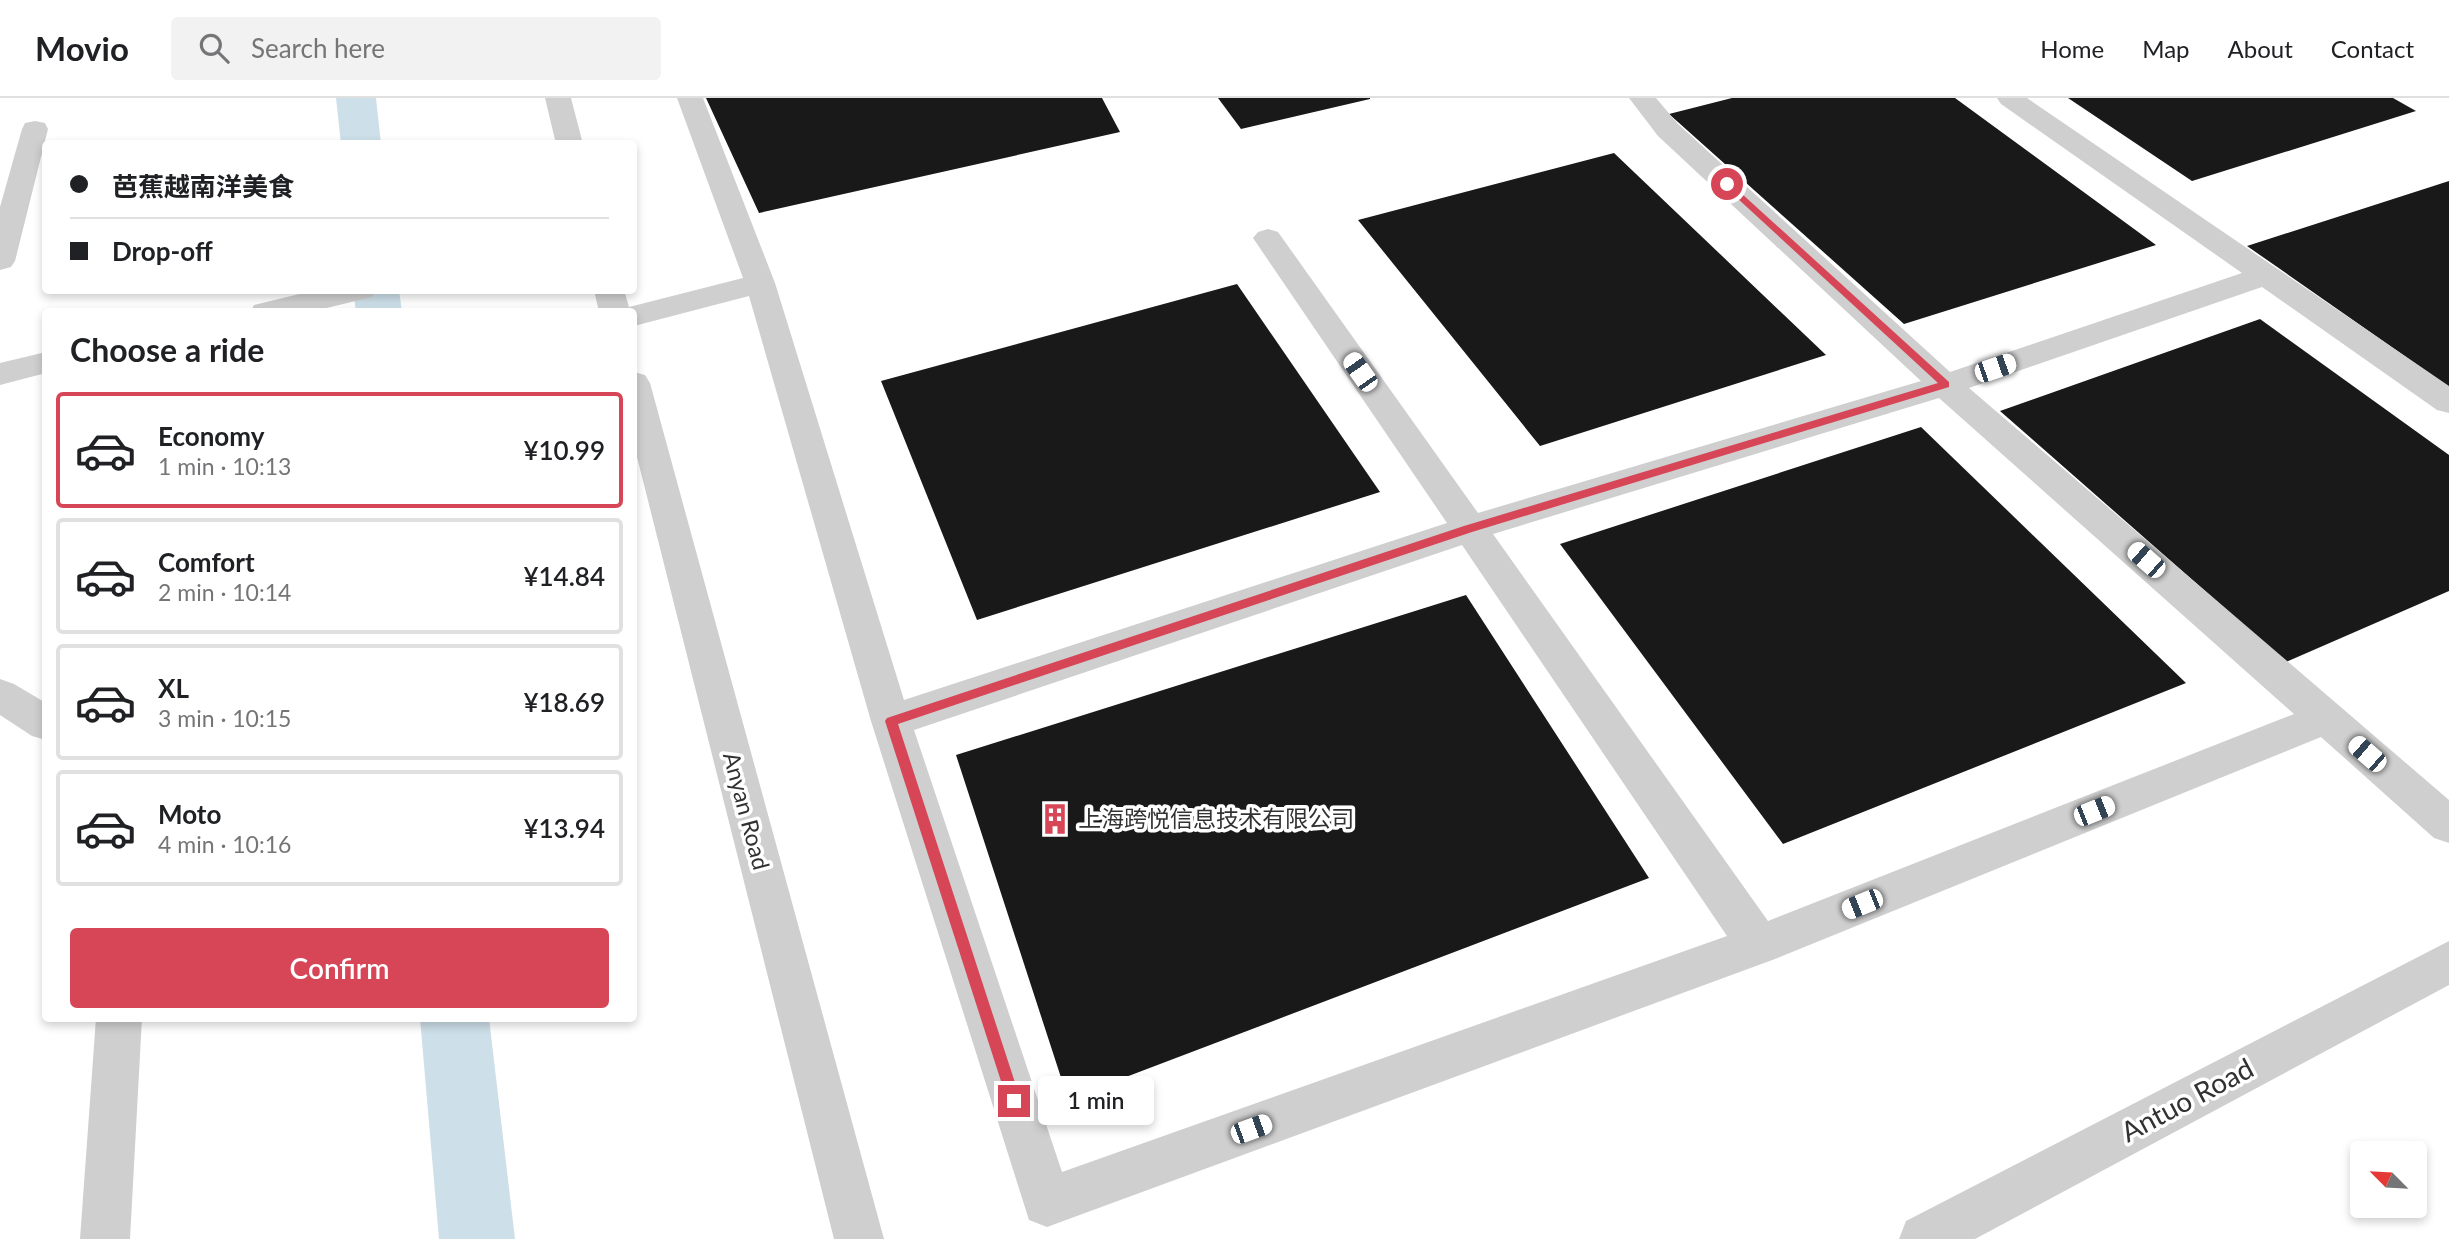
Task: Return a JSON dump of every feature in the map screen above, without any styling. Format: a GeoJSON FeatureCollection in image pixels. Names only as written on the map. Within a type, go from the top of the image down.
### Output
{"type":"FeatureCollection","features":[{"type":"Feature","properties":{"kind":"street"},"geometry":{"type":"LineString","coordinates":[[558,98],[569,140]]}},
{"type":"Feature","properties":{"kind":"street"},"geometry":{"type":"LineString","coordinates":[[690,98],[760,283],[891,721],[1047,1202],[1759,945],[2326,718]]}},
{"type":"Feature","properties":{"kind":"street"},"geometry":{"type":"LineString","coordinates":[[1642,98],[1668,130],[1945,385],[2449,825]]}},
{"type":"Feature","properties":{"kind":"street"},"geometry":{"type":"LineString","coordinates":[[2010,98],[2449,402]]}},
{"type":"Feature","properties":{"kind":"street"},"geometry":{"type":"LineString","coordinates":[[0,261],[35,128]]}},
{"type":"Feature","properties":{"kind":"street"},"geometry":{"type":"LineString","coordinates":[[1268,238],[1759,945]]}},
{"type":"Feature","properties":{"kind":"street"},"geometry":{"type":"LineString","coordinates":[[891,721],[1468,529],[1945,385],[2266,275]]}},
{"type":"Feature","properties":{"kind":"street"},"geometry":{"type":"LineString","coordinates":[[637,315],[760,283]]}},
{"type":"Feature","properties":{"kind":"street"},"geometry":{"type":"LineString","coordinates":[[281,308],[343,294]]}},
{"type":"Feature","properties":{"kind":"street"},"geometry":{"type":"LineString","coordinates":[[0,374],[42,363]]}},
{"type":"Feature","properties":{"kind":"street","name":"Anyan Road"},"geometry":{"type":"LineString","coordinates":[[637,394],[859,1239]]}},
{"type":"Feature","properties":{"kind":"street"},"geometry":{"type":"LineString","coordinates":[[0,695],[42,721]]}},
{"type":"Feature","properties":{"kind":"street","name":"Antuo Road"},"geometry":{"type":"LineString","coordinates":[[1924,1239],[2449,962]]}},
{"type":"Feature","properties":{"kind":"street"},"geometry":{"type":"LineString","coordinates":[[105,1239],[119,1022]]}},
{"type":"Feature","properties":{"kind":"building"},"geometry":{"type":"Polygon","coordinates":[[[706,98],[1102,98],[1120,132],[759,213],[706,98]]]}},
{"type":"Feature","properties":{"kind":"building"},"geometry":{"type":"Polygon","coordinates":[[[1218,98],[1370,98],[1370,99],[1241,129],[1218,98]]]}},
{"type":"Feature","properties":{"kind":"building"},"geometry":{"type":"Polygon","coordinates":[[[1732,98],[1955,98],[2156,245],[1904,324],[1669,114],[1732,98]]]}},
{"type":"Feature","properties":{"kind":"building"},"geometry":{"type":"Polygon","coordinates":[[[2068,98],[2393,98],[2416,111],[2192,181],[2068,98]]]}},
{"type":"Feature","properties":{"kind":"building"},"geometry":{"type":"Polygon","coordinates":[[[1614,153],[1826,355],[1540,446],[1358,220],[1614,153]]]}},
{"type":"Feature","properties":{"kind":"building"},"geometry":{"type":"Polygon","coordinates":[[[2449,181],[2449,387],[2247,246],[2449,181]]]}},
{"type":"Feature","properties":{"kind":"building"},"geometry":{"type":"Polygon","coordinates":[[[1237,284],[1380,492],[977,620],[881,381],[1237,284]]]}},
{"type":"Feature","properties":{"kind":"building"},"geometry":{"type":"Polygon","coordinates":[[[2260,319],[2449,455],[2449,591],[2286,662],[2000,411],[2260,319]]]}},
{"type":"Feature","properties":{"kind":"building"},"geometry":{"type":"Polygon","coordinates":[[[1921,427],[2186,683],[1783,844],[1560,544],[1921,427]]]}},
{"type":"Feature","properties":{"kind":"building"},"geometry":{"type":"Polygon","coordinates":[[[1466,595],[1649,878],[1068,1099],[956,755],[1466,595]]]}},
{"type":"Feature","properties":{"kind":"waterway"},"geometry":{"type":"LineString","coordinates":[[356,98],[361,140]]}},
{"type":"Feature","properties":{"kind":"waterway"},"geometry":{"type":"LineString","coordinates":[[377,294],[378,308]]}},
{"type":"Feature","properties":{"kind":"waterway"},"geometry":{"type":"LineString","coordinates":[[454,1022],[477,1239]]}},
{"type":"Feature","properties":{"kind":"place","name":"上海跨悦信息技术有限公司"},"geometry":{"type":"Point","coordinates":[1055,819]}},
{"type":"Feature","properties":{"kind":"route"},"geometry":{"type":"LineString","coordinates":[[1014,1101],[891,721],[1468,529],[1945,385],[1727,184]]}}]}
